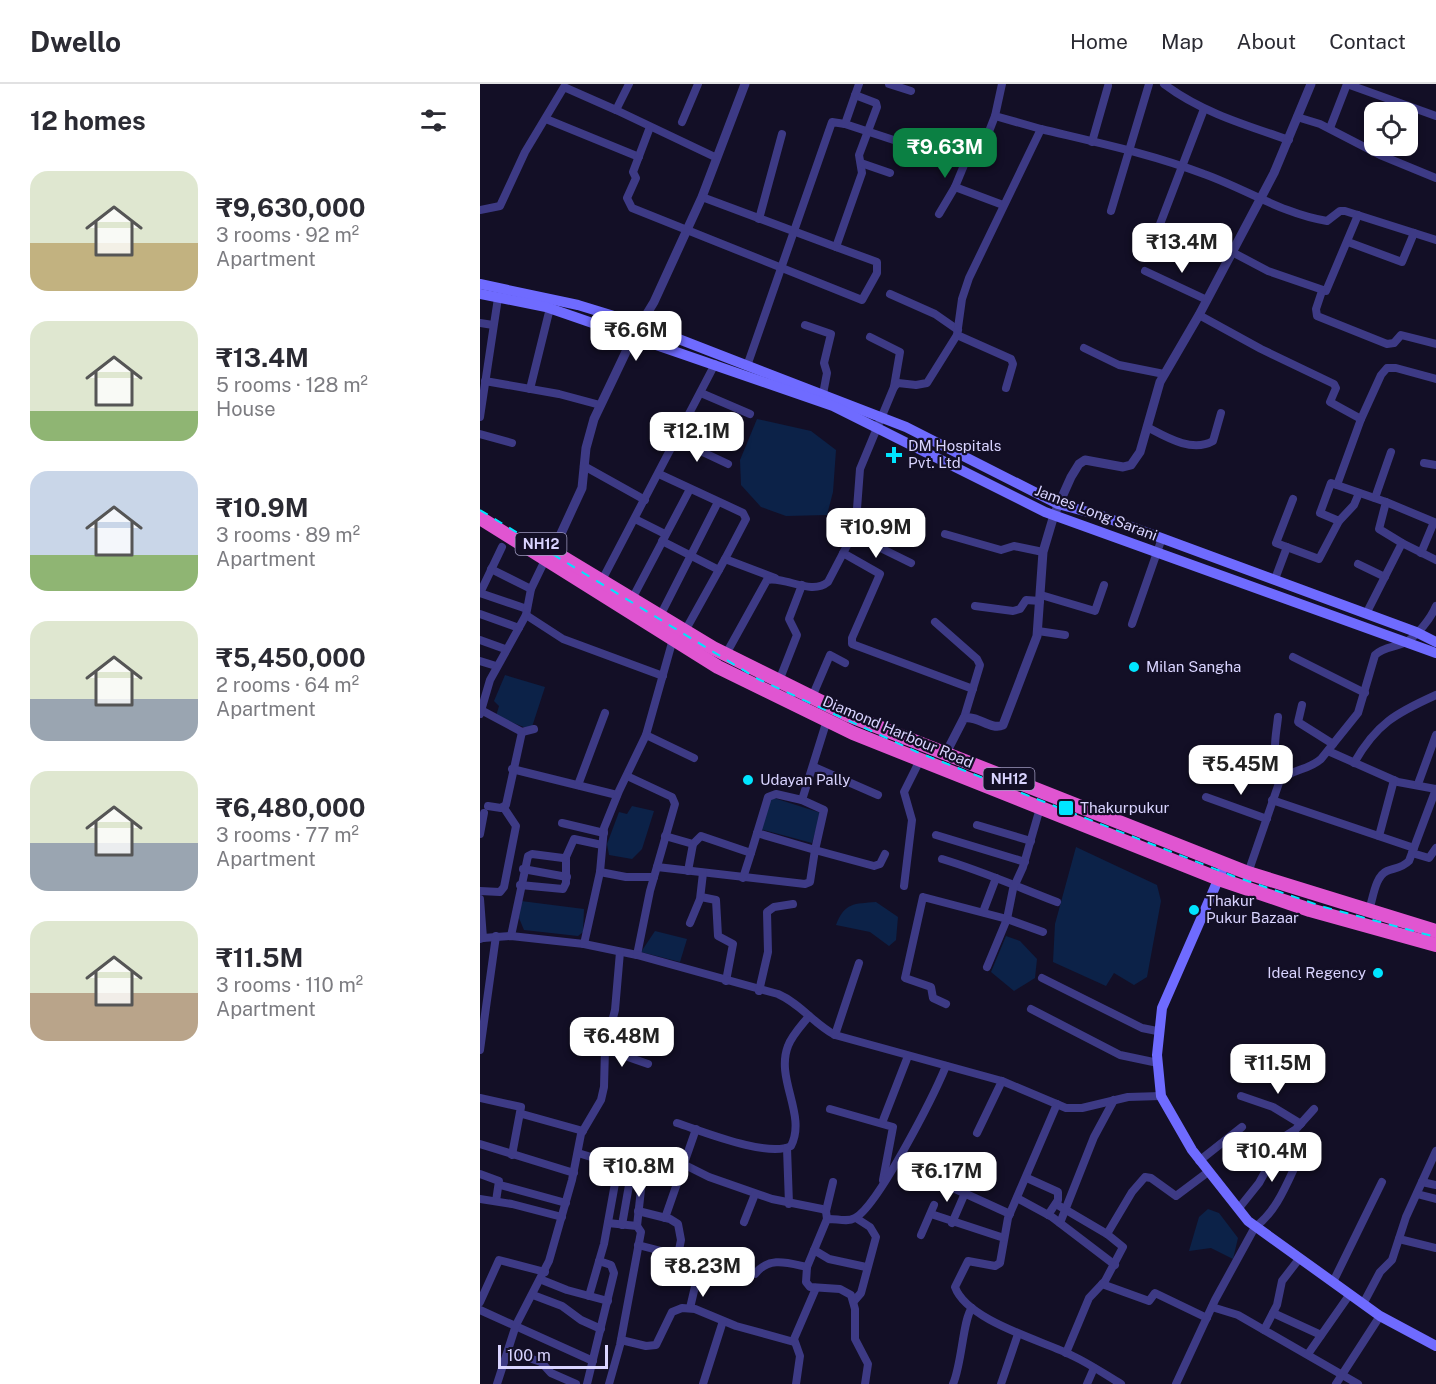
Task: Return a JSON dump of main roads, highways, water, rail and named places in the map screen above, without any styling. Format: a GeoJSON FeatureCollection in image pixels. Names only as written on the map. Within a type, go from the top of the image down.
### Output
{"type":"FeatureCollection","features":[{"type":"Feature","properties":{"kind":"highway","name":"Diamond Harbour Road"},"geometry":{"type":"LineString","coordinates":[[480,508],[549,555]]}},
{"type":"Feature","properties":{"kind":"highway","name":"Diamond Harbour Road"},"geometry":{"type":"LineString","coordinates":[[480,518],[549,555],[707,652],[827,720],[1219,879],[1310,910],[1436,945]]}},
{"type":"Feature","properties":{"kind":"highway","name":"Diamond Harbour Road"},"geometry":{"type":"LineString","coordinates":[[599,585],[632,598],[660,616],[679,635]]}},
{"type":"Feature","properties":{"kind":"highway","name":"Diamond Harbour Road"},"geometry":{"type":"LineString","coordinates":[[707,652],[726,654],[848,715],[1248,873],[1436,931]]}},
{"type":"Feature","properties":{"kind":"highway"},"geometry":{"type":"LineString","coordinates":[[983,785],[988,771]]}},
{"type":"Feature","properties":{"kind":"main road"},"geometry":{"type":"LineString","coordinates":[[480,284],[498,294],[578,304],[640,324],[717,360],[747,366],[882,418],[1058,504],[1099,515],[1275,579],[1416,632],[1436,642]]}},
{"type":"Feature","properties":{"kind":"main road","name":"James Long Sarani"},"geometry":{"type":"LineString","coordinates":[[480,294],[498,294],[549,308],[717,360],[833,406],[1054,515],[1436,653]]}},
{"type":"Feature","properties":{"kind":"main road"},"geometry":{"type":"LineString","coordinates":[[1225,864],[1162,1008],[1157,1031],[1161,1096],[1199,1161],[1255,1227],[1380,1316],[1436,1346]]}},
{"type":"Feature","properties":{"kind":"water"},"geometry":{"type":"Polygon","coordinates":[[[757,419],[811,431],[836,450],[833,492],[827,515],[786,516],[761,507],[741,485],[740,460],[757,419]]]}},
{"type":"Feature","properties":{"kind":"water"},"geometry":{"type":"Polygon","coordinates":[[[505,675],[545,687],[531,730],[496,716],[499,706],[494,701],[505,675]]]}},
{"type":"Feature","properties":{"kind":"water"},"geometry":{"type":"Polygon","coordinates":[[[771,797],[821,813],[812,843],[760,829],[771,797]]]}},
{"type":"Feature","properties":{"kind":"water"},"geometry":{"type":"Polygon","coordinates":[[[632,806],[654,811],[642,849],[632,859],[609,855],[607,844],[619,812],[627,814],[632,806]]]}},
{"type":"Feature","properties":{"kind":"water"},"geometry":{"type":"Polygon","coordinates":[[[1076,847],[1157,885],[1161,901],[1147,977],[1134,985],[1114,973],[1106,986],[1053,962],[1055,924],[1076,847]]]}},
{"type":"Feature","properties":{"kind":"water"},"geometry":{"type":"Polygon","coordinates":[[[521,901],[584,909],[583,932],[578,936],[524,930],[519,918],[521,901]]]}},
{"type":"Feature","properties":{"kind":"water"},"geometry":{"type":"Polygon","coordinates":[[[876,902],[898,917],[896,940],[889,946],[870,932],[836,925],[839,917],[847,908],[862,903],[876,902]]]}},
{"type":"Feature","properties":{"kind":"water"},"geometry":{"type":"Polygon","coordinates":[[[655,931],[687,939],[680,962],[641,952],[655,931]]]}},
{"type":"Feature","properties":{"kind":"water"},"geometry":{"type":"Polygon","coordinates":[[[1006,936],[1020,941],[1037,959],[1035,978],[1014,991],[991,972],[1006,936]]]}},
{"type":"Feature","properties":{"kind":"water"},"geometry":{"type":"Polygon","coordinates":[[[1208,1209],[1219,1213],[1238,1238],[1233,1259],[1211,1248],[1189,1251],[1199,1217],[1208,1209]]]}},
{"type":"Feature","properties":{"kind":"railway"},"geometry":{"type":"LineString","coordinates":[[480,510],[758,679],[917,752],[1233,876],[1324,907],[1436,937]]}},
{"type":"Feature","properties":{"kind":"place","name":"DM Hospitals Pvt. Ltd"},"geometry":{"type":"Point","coordinates":[894,455]}},
{"type":"Feature","properties":{"kind":"place","name":"Milan Sangha"},"geometry":{"type":"Point","coordinates":[1134,667]}},
{"type":"Feature","properties":{"kind":"place","name":"Udayan Pally"},"geometry":{"type":"Point","coordinates":[748,780]}},
{"type":"Feature","properties":{"kind":"place","name":"Thakurpukur"},"geometry":{"type":"Point","coordinates":[1066,808]}},
{"type":"Feature","properties":{"kind":"place","name":"Thakur Pukur Bazaar"},"geometry":{"type":"Point","coordinates":[1194,910]}},
{"type":"Feature","properties":{"kind":"place","name":"Ideal Regency"},"geometry":{"type":"Point","coordinates":[1378,973]}}]}
